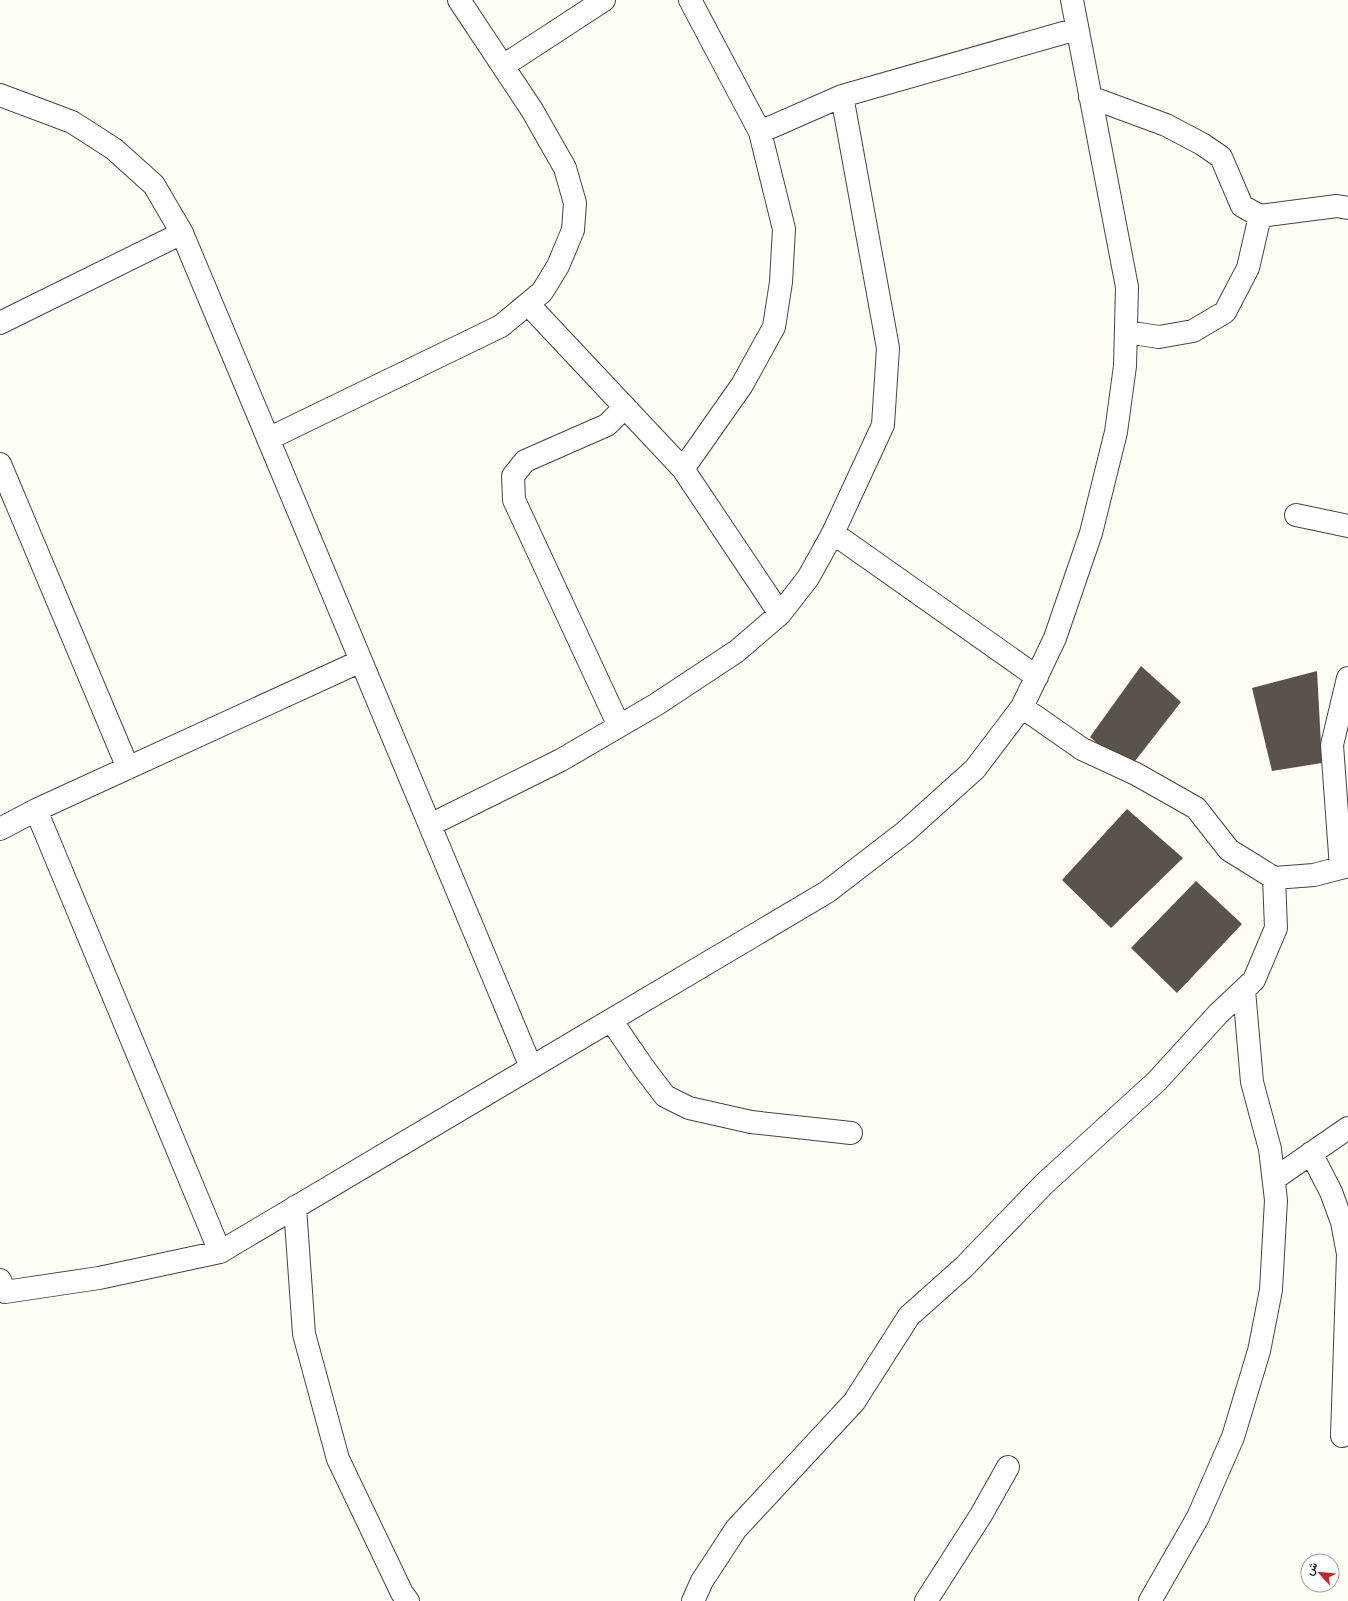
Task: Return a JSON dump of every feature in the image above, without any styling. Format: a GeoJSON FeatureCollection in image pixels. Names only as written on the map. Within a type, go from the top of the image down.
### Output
{"type":"FeatureCollection","features":[{"type":"Feature","properties":{"kind":"street"},"geometry":{"type":"LineString","coordinates":[[268,439],[501,326],[542,292],[558,266],[573,230],[575,203],[566,168],[532,110],[459,0]]}},
{"type":"Feature","properties":{"kind":"street"},"geometry":{"type":"LineString","coordinates":[[503,66],[604,0]]}},
{"type":"Feature","properties":{"kind":"street"},"geometry":{"type":"LineString","coordinates":[[684,469],[742,385],[774,327],[781,282],[784,229],[760,132],[690,0]]}},
{"type":"Feature","properties":{"kind":"street"},"geometry":{"type":"LineString","coordinates":[[0,1280],[5,1292],[99,1278],[220,1252],[827,892],[905,832],[975,769],[1022,707],[1055,638],[1093,525],[1116,432],[1125,366],[1127,287],[1072,0]]}},
{"type":"Feature","properties":{"kind":"street"},"geometry":{"type":"LineString","coordinates":[[760,132],[842,96],[1077,29]]}},
{"type":"Feature","properties":{"kind":"street"},"geometry":{"type":"LineString","coordinates":[[0,95],[72,122],[114,149],[154,185],[182,233],[531,1067]]}},
{"type":"Feature","properties":{"kind":"street"},"geometry":{"type":"LineString","coordinates":[[430,825],[561,760],[657,704],[737,652],[780,614],[808,578],[833,533],[883,425],[888,348],[842,96]]}},
{"type":"Feature","properties":{"kind":"street"},"geometry":{"type":"LineString","coordinates":[[1090,97],[1166,125],[1202,144],[1221,157],[1242,206],[1260,216],[1337,206],[1348,208]]}},
{"type":"Feature","properties":{"kind":"street"},"geometry":{"type":"LineString","coordinates":[[1126,332],[1158,337],[1193,331],[1225,312],[1248,268],[1260,216]]}},
{"type":"Feature","properties":{"kind":"street"},"geometry":{"type":"LineString","coordinates":[[0,323],[182,233]]}},
{"type":"Feature","properties":{"kind":"street"},"geometry":{"type":"LineString","coordinates":[[528,304],[684,469],[780,614]]}},
{"type":"Feature","properties":{"kind":"street"},"geometry":{"type":"LineString","coordinates":[[619,726],[514,500],[513,476],[525,462],[607,425],[625,407]]}},
{"type":"Feature","properties":{"kind":"street"},"geometry":{"type":"LineString","coordinates":[[0,464],[128,768]]}},
{"type":"Feature","properties":{"kind":"street"},"geometry":{"type":"LineString","coordinates":[[1296,515],[1348,526]]}},
{"type":"Feature","properties":{"kind":"street"},"geometry":{"type":"LineString","coordinates":[[833,533],[1037,677]]}},
{"type":"Feature","properties":{"kind":"street"},"geometry":{"type":"LineString","coordinates":[[0,829],[36,810],[361,661]]}},
{"type":"Feature","properties":{"kind":"street"},"geometry":{"type":"LineString","coordinates":[[1022,707],[1082,749],[1136,774],[1196,808],[1229,850],[1274,878],[1314,876],[1345,867],[1332,745],[1348,678]]}},
{"type":"Feature","properties":{"kind":"street"},"geometry":{"type":"LineString","coordinates":[[36,810],[220,1252]]}},
{"type":"Feature","properties":{"kind":"street"},"geometry":{"type":"LineString","coordinates":[[693,1601],[702,1582],[736,1528],[854,1402],[909,1316],[964,1267],[1044,1184],[1157,1081],[1218,1014],[1254,980],[1276,928],[1274,878]]}},
{"type":"Feature","properties":{"kind":"street"},"geometry":{"type":"LineString","coordinates":[[1150,1601],[1198,1517],[1233,1437],[1259,1351],[1271,1290],[1276,1200],[1270,1149],[1252,1082],[1244,990]]}},
{"type":"Feature","properties":{"kind":"street"},"geometry":{"type":"LineString","coordinates":[[611,1020],[665,1096],[689,1108],[751,1122],[851,1133]]}},
{"type":"Feature","properties":{"kind":"street"},"geometry":{"type":"LineString","coordinates":[[1274,1179],[1348,1128]]}},
{"type":"Feature","properties":{"kind":"street"},"geometry":{"type":"LineString","coordinates":[[1311,1153],[1330,1192],[1342,1222],[1348,1254],[1342,1436]]}},
{"type":"Feature","properties":{"kind":"street"},"geometry":{"type":"LineString","coordinates":[[295,1207],[304,1334],[338,1459],[402,1593],[408,1601]]}},
{"type":"Feature","properties":{"kind":"street"},"geometry":{"type":"LineString","coordinates":[[926,1601],[981,1515],[1008,1467]]}},
{"type":"Feature","properties":{"kind":"building"},"geometry":{"type":"Polygon","coordinates":[[[1141,666],[1181,702],[1128,770],[1090,737],[1141,666]]]}},
{"type":"Feature","properties":{"kind":"building"},"geometry":{"type":"Polygon","coordinates":[[[1317,671],[1322,763],[1272,771],[1252,688],[1317,671]]]}},
{"type":"Feature","properties":{"kind":"building"},"geometry":{"type":"Polygon","coordinates":[[[1127,809],[1183,858],[1111,928],[1062,880],[1127,809]]]}},
{"type":"Feature","properties":{"kind":"building"},"geometry":{"type":"Polygon","coordinates":[[[1196,881],[1242,924],[1177,993],[1131,948],[1196,881]]]}}]}
